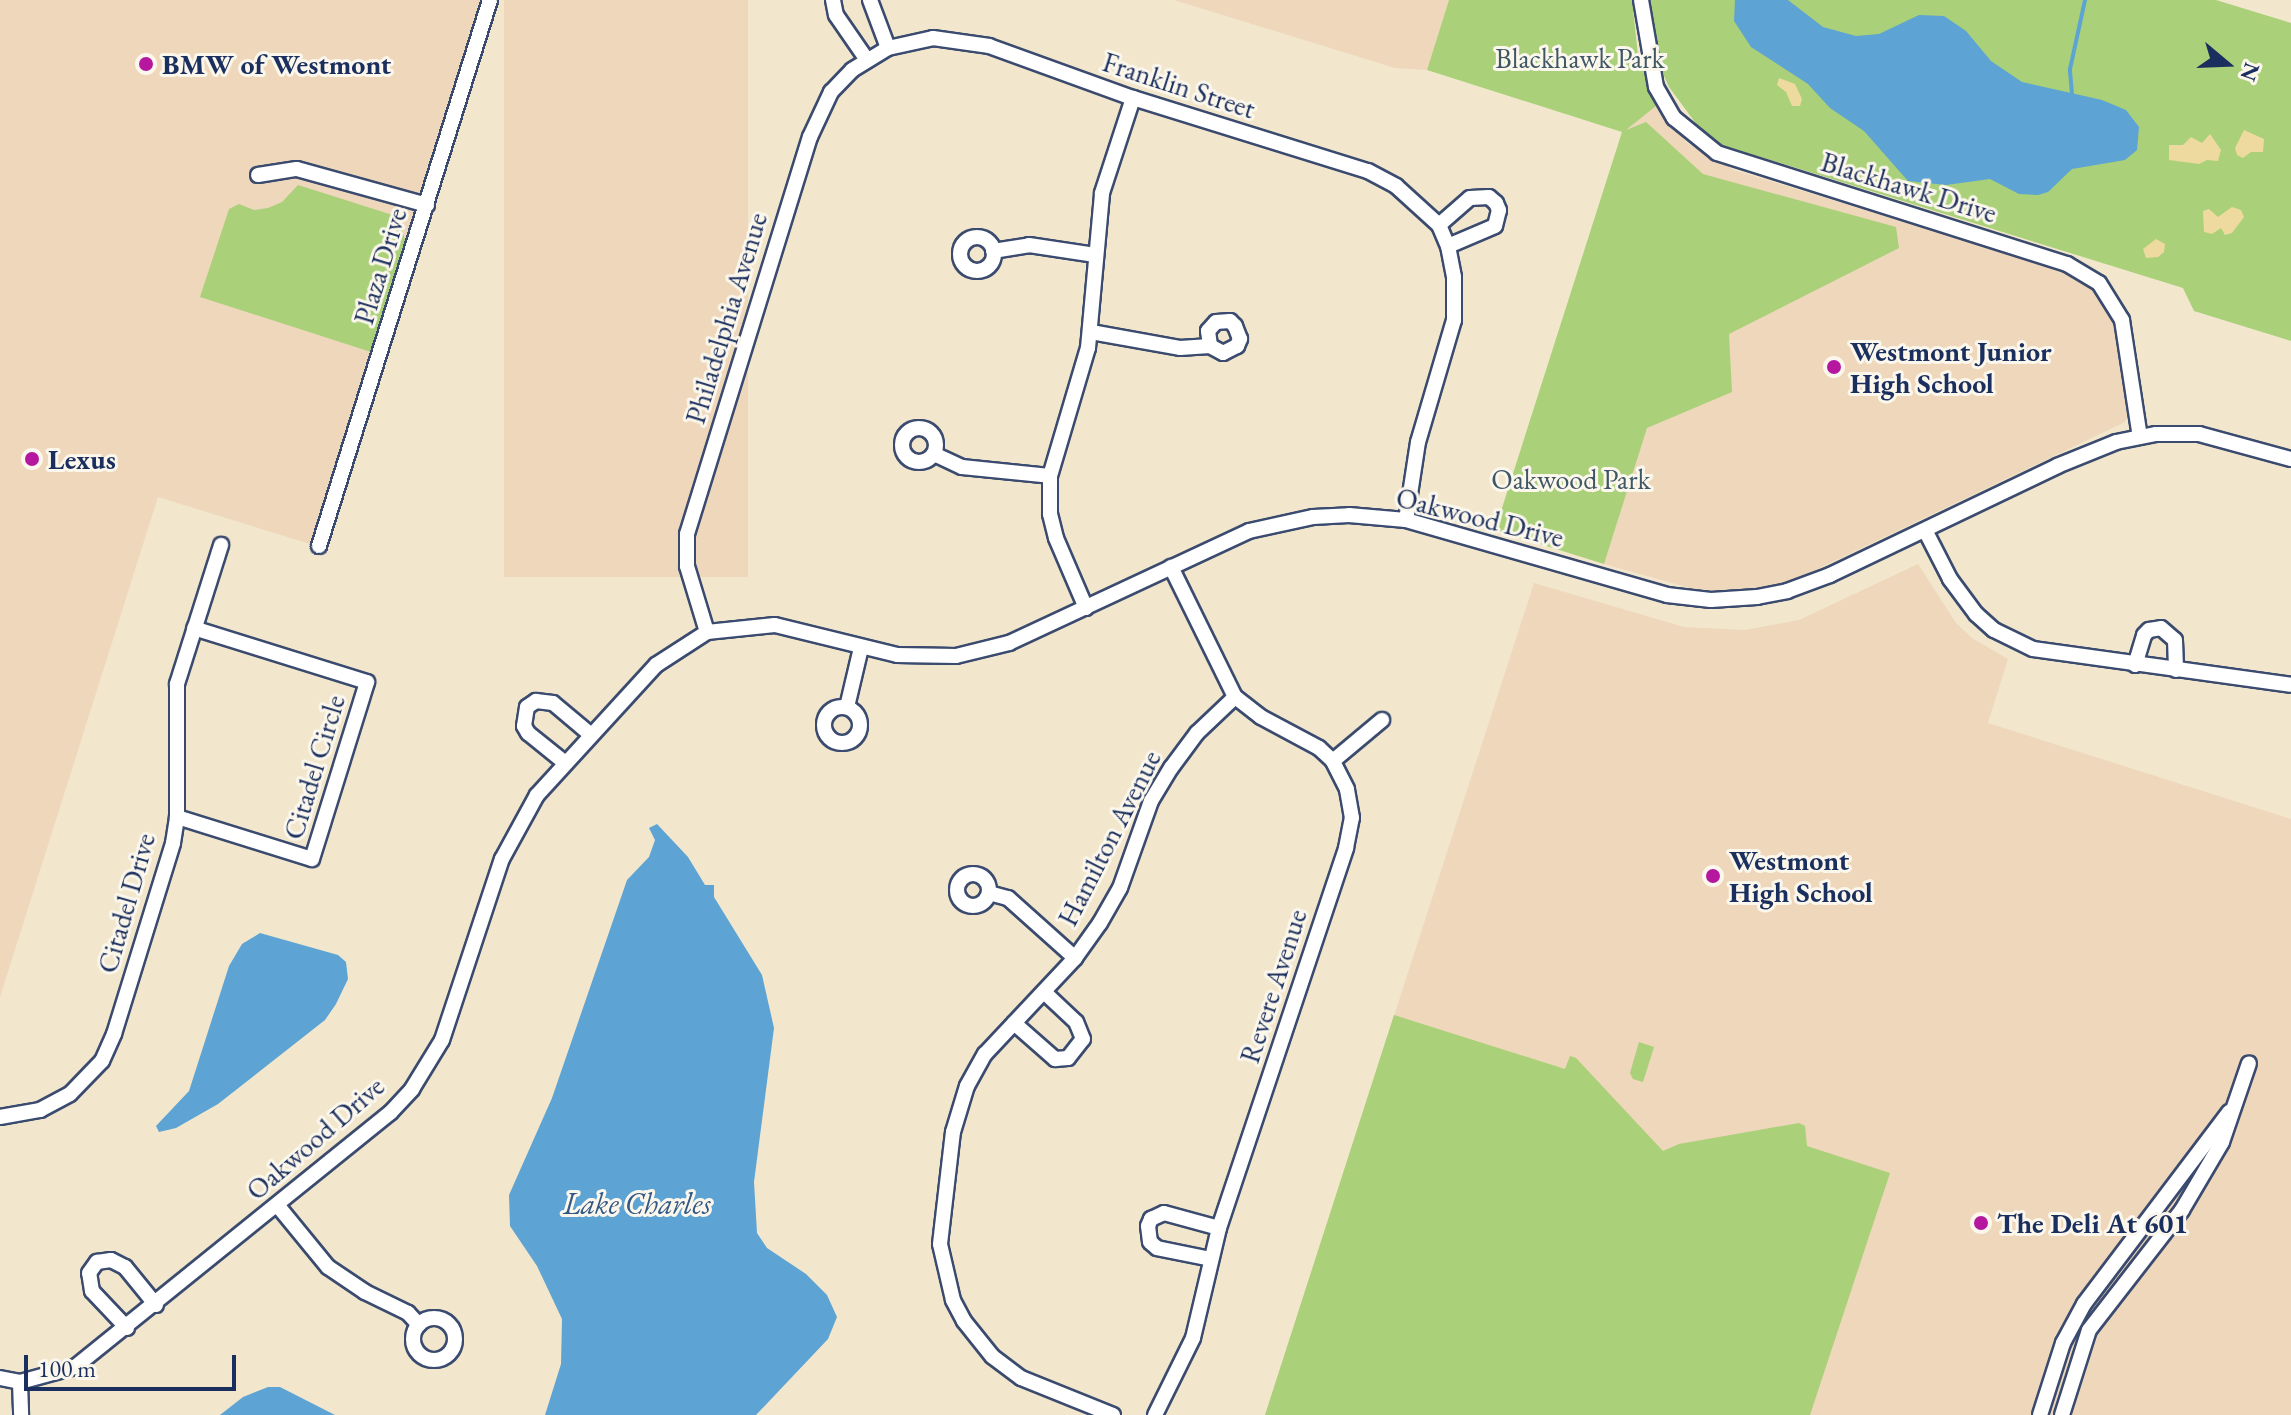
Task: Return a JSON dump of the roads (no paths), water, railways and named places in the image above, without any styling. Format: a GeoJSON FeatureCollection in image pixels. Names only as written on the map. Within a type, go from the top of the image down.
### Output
{"type":"FeatureCollection","features":[{"type":"Feature","properties":{"kind":"street","name":"Plaza Drive"},"geometry":{"type":"LineString","coordinates":[[319,546],[490,0]]}},
{"type":"Feature","properties":{"kind":"street"},"geometry":{"type":"LineString","coordinates":[[833,0],[836,15],[867,60]]}},
{"type":"Feature","properties":{"kind":"street"},"geometry":{"type":"LineString","coordinates":[[870,0],[888,48]]}},
{"type":"Feature","properties":{"kind":"street","name":"Blackhawk Drive"},"geometry":{"type":"LineString","coordinates":[[1641,0],[1656,87],[1674,118],[1717,153],[2067,264],[2099,283],[2122,320],[2140,437]]}},
{"type":"Feature","properties":{"kind":"street","name":"Franklin Street"},"geometry":{"type":"LineString","coordinates":[[888,48],[933,38],[971,41],[1133,98],[1368,171],[1396,186],[1439,225]]}},
{"type":"Feature","properties":{"kind":"street","name":"Philadelphia Avenue"},"geometry":{"type":"LineString","coordinates":[[707,632],[687,566],[691,517],[810,137],[831,92],[867,60],[888,48]]}},
{"type":"Feature","properties":{"kind":"street"},"geometry":{"type":"LineString","coordinates":[[1086,608],[1056,538],[1050,514],[1050,476],[1091,332],[1102,193],[1133,98]]}},
{"type":"Feature","properties":{"kind":"street"},"geometry":{"type":"LineString","coordinates":[[258,175],[297,169],[427,205]]}},
{"type":"Feature","properties":{"kind":"street"},"geometry":{"type":"LineString","coordinates":[[1406,520],[1418,442],[1454,320],[1455,288],[1448,246],[1439,225],[1470,198],[1489,197],[1496,203],[1499,210],[1495,226],[1448,246]]}},
{"type":"Feature","properties":{"kind":"street"},"geometry":{"type":"LineString","coordinates":[[993,251],[1029,245],[1095,255]]}},
{"type":"Feature","properties":{"kind":"street"},"geometry":{"type":"LineString","coordinates":[[1091,332],[1180,348],[1210,346]]}},
{"type":"Feature","properties":{"kind":"street","name":"Oakwood Drive"},"geometry":{"type":"LineString","coordinates":[[0,1378],[20,1382],[75,1367],[156,1305],[390,1113],[430,1063],[451,1016],[502,859],[537,795],[656,665],[707,632],[775,625],[861,648],[930,658],[971,654],[1009,643],[1249,531],[1286,521],[1349,515],[1406,520],[1667,595],[1711,600],[1787,591],[1926,532],[2057,466],[2140,437],[2199,434],[2291,459]]}},
{"type":"Feature","properties":{"kind":"street"},"geometry":{"type":"LineString","coordinates":[[934,454],[962,467],[1050,476]]}},
{"type":"Feature","properties":{"kind":"street"},"geometry":{"type":"LineString","coordinates":[[1926,532],[1962,598],[1994,630],[2033,649],[2291,685]]}},
{"type":"Feature","properties":{"kind":"street","name":"Citadel Drive"},"geometry":{"type":"LineString","coordinates":[[0,1117],[24,1114],[56,1103],[102,1061],[169,857],[177,817],[177,684],[221,545]]}},
{"type":"Feature","properties":{"kind":"street"},"geometry":{"type":"LineString","coordinates":[[1171,567],[1235,697],[1261,717],[1319,748],[1333,761],[1382,720]]}},
{"type":"Feature","properties":{"kind":"street","name":"Citadel Circle"},"geometry":{"type":"LineString","coordinates":[[177,817],[312,859],[367,682],[194,628]]}},
{"type":"Feature","properties":{"kind":"street"},"geometry":{"type":"LineString","coordinates":[[2135,665],[2144,635],[2149,630],[2161,628],[2175,640],[2176,670]]}},
{"type":"Feature","properties":{"kind":"street"},"geometry":{"type":"LineString","coordinates":[[847,707],[861,648]]}},
{"type":"Feature","properties":{"kind":"street","name":"Hamilton Avenue"},"geometry":{"type":"LineString","coordinates":[[1113,1415],[1034,1385],[1007,1369],[964,1321],[945,1275],[940,1244],[941,1213],[958,1109],[985,1054],[1075,958],[1112,903],[1143,821],[1171,768],[1197,733],[1235,697]]}},
{"type":"Feature","properties":{"kind":"street"},"geometry":{"type":"LineString","coordinates":[[564,762],[528,733],[524,726],[527,707],[536,701],[553,703],[590,734]]}},
{"type":"Feature","properties":{"kind":"street","name":"Revere Avenue"},"geometry":{"type":"LineString","coordinates":[[1155,1415],[1193,1338],[1219,1228],[1346,848],[1350,803],[1333,761]]}},
{"type":"Feature","properties":{"kind":"street"},"geometry":{"type":"LineString","coordinates":[[989,893],[1008,898],[1075,958]]}},
{"type":"Feature","properties":{"kind":"street"},"geometry":{"type":"LineString","coordinates":[[1014,1023],[1055,1059],[1068,1058],[1083,1039],[1076,1022],[1044,992]]}},
{"type":"Feature","properties":{"kind":"street"},"geometry":{"type":"LineString","coordinates":[[2062,1415],[2089,1330],[2182,1210],[2222,1142],[2249,1063]]}},
{"type":"Feature","properties":{"kind":"street"},"geometry":{"type":"LineString","coordinates":[[2040,1415],[2063,1343],[2084,1304],[2231,1109]]}},
{"type":"Feature","properties":{"kind":"street"},"geometry":{"type":"LineString","coordinates":[[278,1206],[328,1267],[365,1292],[408,1313],[419,1325]]}},
{"type":"Feature","properties":{"kind":"street"},"geometry":{"type":"LineString","coordinates":[[1211,1259],[1157,1248],[1150,1242],[1148,1226],[1151,1219],[1164,1213],[1219,1228]]}},
{"type":"Feature","properties":{"kind":"street"},"geometry":{"type":"LineString","coordinates":[[127,1328],[92,1291],[89,1273],[97,1262],[111,1260],[125,1267],[156,1305]]}},
{"type":"Feature","properties":{"kind":"street"},"geometry":{"type":"LineString","coordinates":[[20,1382],[21,1415]]}},
{"type":"Feature","properties":{"kind":"water"},"geometry":{"type":"Polygon","coordinates":[[[1735,0],[1788,0],[1823,27],[1856,36],[1879,34],[1919,15],[1944,16],[1966,31],[1991,61],[2022,82],[2102,100],[2126,110],[2139,127],[2137,150],[2125,160],[2072,169],[2048,192],[2038,195],[2019,194],[1990,179],[1946,185],[1908,181],[1864,131],[1830,108],[1808,84],[1751,47],[1734,21],[1735,0]]]}},
{"type":"Feature","properties":{"kind":"water","name":"Lake Charles"},"geometry":{"type":"Polygon","coordinates":[[[657,824],[688,857],[705,885],[714,885],[714,897],[762,975],[774,1028],[754,1182],[757,1233],[767,1248],[806,1274],[827,1295],[837,1317],[828,1339],[756,1415],[545,1415],[561,1364],[562,1319],[537,1266],[510,1226],[509,1195],[552,1098],[627,880],[649,857],[655,840],[649,828],[657,824]]]}},
{"type":"Feature","properties":{"kind":"water"},"geometry":{"type":"Polygon","coordinates":[[[260,933],[338,955],[346,962],[348,979],[336,1004],[325,1020],[218,1104],[176,1128],[159,1132],[156,1126],[189,1091],[229,966],[242,944],[260,933]]]}},
{"type":"Feature","properties":{"kind":"water"},"geometry":{"type":"Polygon","coordinates":[[[268,1387],[280,1387],[335,1415],[220,1415],[243,1397],[268,1387]]]}},
{"type":"Feature","properties":{"kind":"waterway"},"geometry":{"type":"LineString","coordinates":[[2072,94],[2070,69],[2085,0]]}},
{"type":"Feature","properties":{"kind":"place","name":"BMW of Westmont"},"geometry":{"type":"Point","coordinates":[146,64]}},
{"type":"Feature","properties":{"kind":"place","name":"Westmont Junior High School"},"geometry":{"type":"Point","coordinates":[1834,367]}},
{"type":"Feature","properties":{"kind":"place","name":"Lexus"},"geometry":{"type":"Point","coordinates":[32,459]}},
{"type":"Feature","properties":{"kind":"place","name":"Westmont High School"},"geometry":{"type":"Point","coordinates":[1713,876]}},
{"type":"Feature","properties":{"kind":"place","name":"The Deli At 601"},"geometry":{"type":"Point","coordinates":[1981,1223]}},
{"type":"Feature","properties":{"kind":"park label","name":"Blackhawk Park"},"geometry":{"type":"Point","coordinates":[1580,58]}},
{"type":"Feature","properties":{"kind":"park label","name":"Oakwood Park"},"geometry":{"type":"Point","coordinates":[1571,479]}}]}
